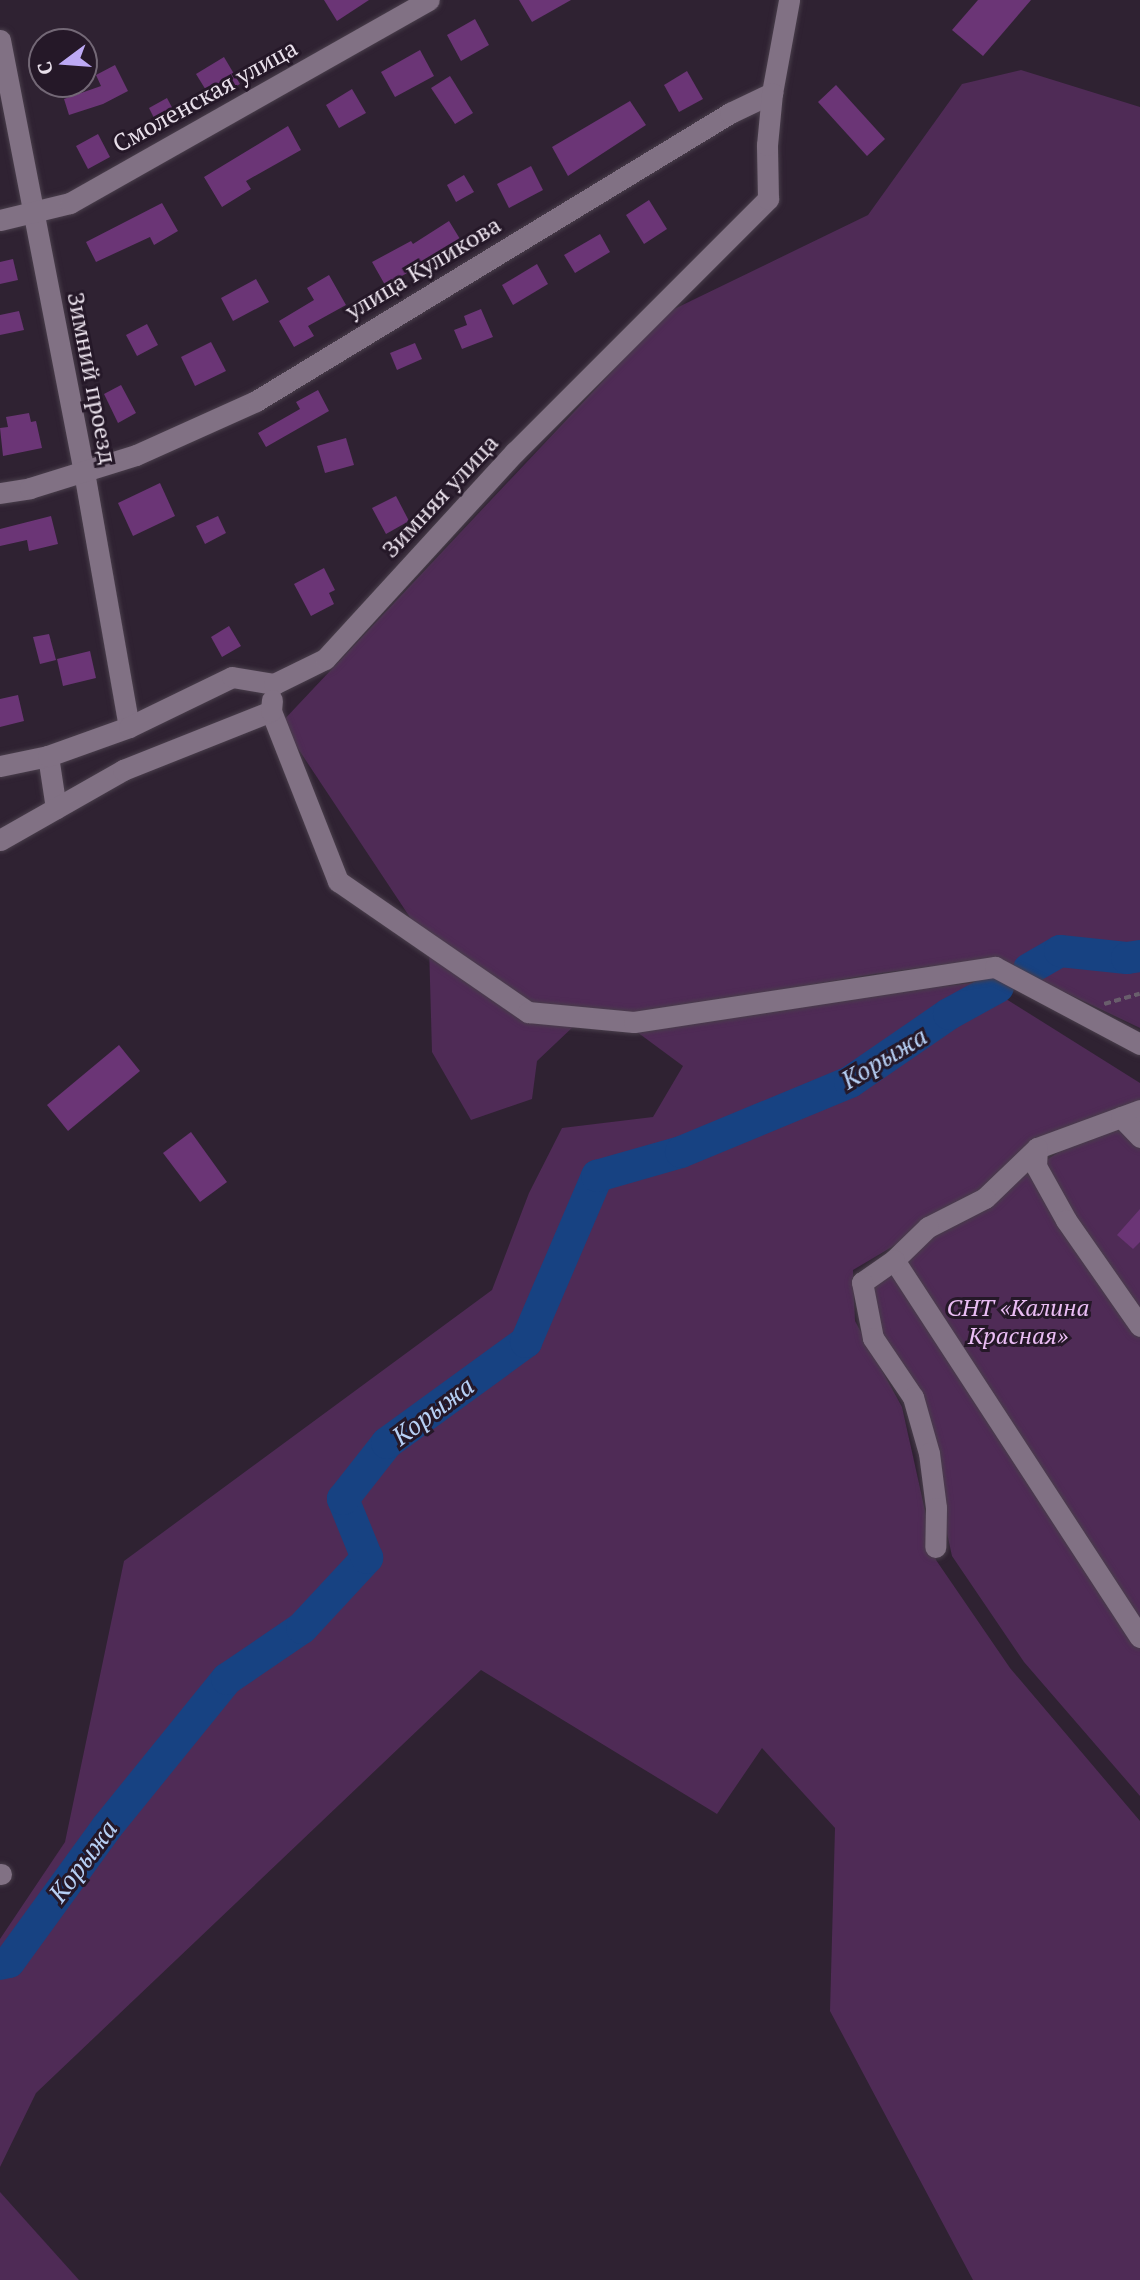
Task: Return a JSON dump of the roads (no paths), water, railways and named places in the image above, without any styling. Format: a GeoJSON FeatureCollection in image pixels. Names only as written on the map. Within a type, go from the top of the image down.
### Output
{"type":"FeatureCollection","features":[{"type":"Feature","properties":{"kind":"street","name":"Смоленская улица"},"geometry":{"type":"LineString","coordinates":[[0,220],[70,203],[429,0]]}},
{"type":"Feature","properties":{"kind":"street"},"geometry":{"type":"LineString","coordinates":[[772,93],[789,0]]}},
{"type":"Feature","properties":{"kind":"street","name":"Зимний проезд"},"geometry":{"type":"LineString","coordinates":[[0,40],[84,472],[129,727]]}},
{"type":"Feature","properties":{"kind":"street","name":"Зимняя улица"},"geometry":{"type":"LineString","coordinates":[[274,684],[325,660],[515,452],[768,199],[767,145],[772,93]]}},
{"type":"Feature","properties":{"kind":"street","name":"улица Куликова"},"geometry":{"type":"LineString","coordinates":[[0,493],[84,472],[136,455],[256,401],[730,113],[772,93]]}},
{"type":"Feature","properties":{"kind":"street"},"geometry":{"type":"LineString","coordinates":[[0,766],[47,756],[129,727],[232,677],[274,684],[271,711],[338,881],[528,1012],[634,1022],[995,967],[1140,1044]]}},
{"type":"Feature","properties":{"kind":"street"},"geometry":{"type":"LineString","coordinates":[[0,840],[123,770],[271,711]]}},
{"type":"Feature","properties":{"kind":"street"},"geometry":{"type":"LineString","coordinates":[[47,756],[56,808]]}},
{"type":"Feature","properties":{"kind":"street"},"geometry":{"type":"LineString","coordinates":[[935,1547],[936,1508],[929,1454],[912,1397],[873,1339],[862,1282],[894,1260],[928,1227],[985,1198],[1037,1148],[1130,1113],[1140,1137]]}},
{"type":"Feature","properties":{"kind":"street"},"geometry":{"type":"LineString","coordinates":[[1037,1148],[1036,1166],[1066,1220],[1140,1326]]}},
{"type":"Feature","properties":{"kind":"street"},"geometry":{"type":"LineString","coordinates":[[894,1260],[1140,1637]]}},
{"type":"Feature","properties":{"kind":"waterway","name":"Корыжа"},"geometry":{"type":"LineString","coordinates":[[1029,969],[1060,951],[1127,958],[1140,956]]}},
{"type":"Feature","properties":{"kind":"waterway","name":"Корыжа"},"geometry":{"type":"LineString","coordinates":[[0,1964],[9,1962],[107,1827],[227,1679],[302,1628],[367,1558],[343,1499],[387,1443],[526,1342],[597,1176],[681,1152],[850,1082],[949,1014],[998,987]]}},
{"type":"Feature","properties":{"kind":"park label","name":"СНТ «Калина Красная»"},"geometry":{"type":"Point","coordinates":[1018,1322]}}]}
